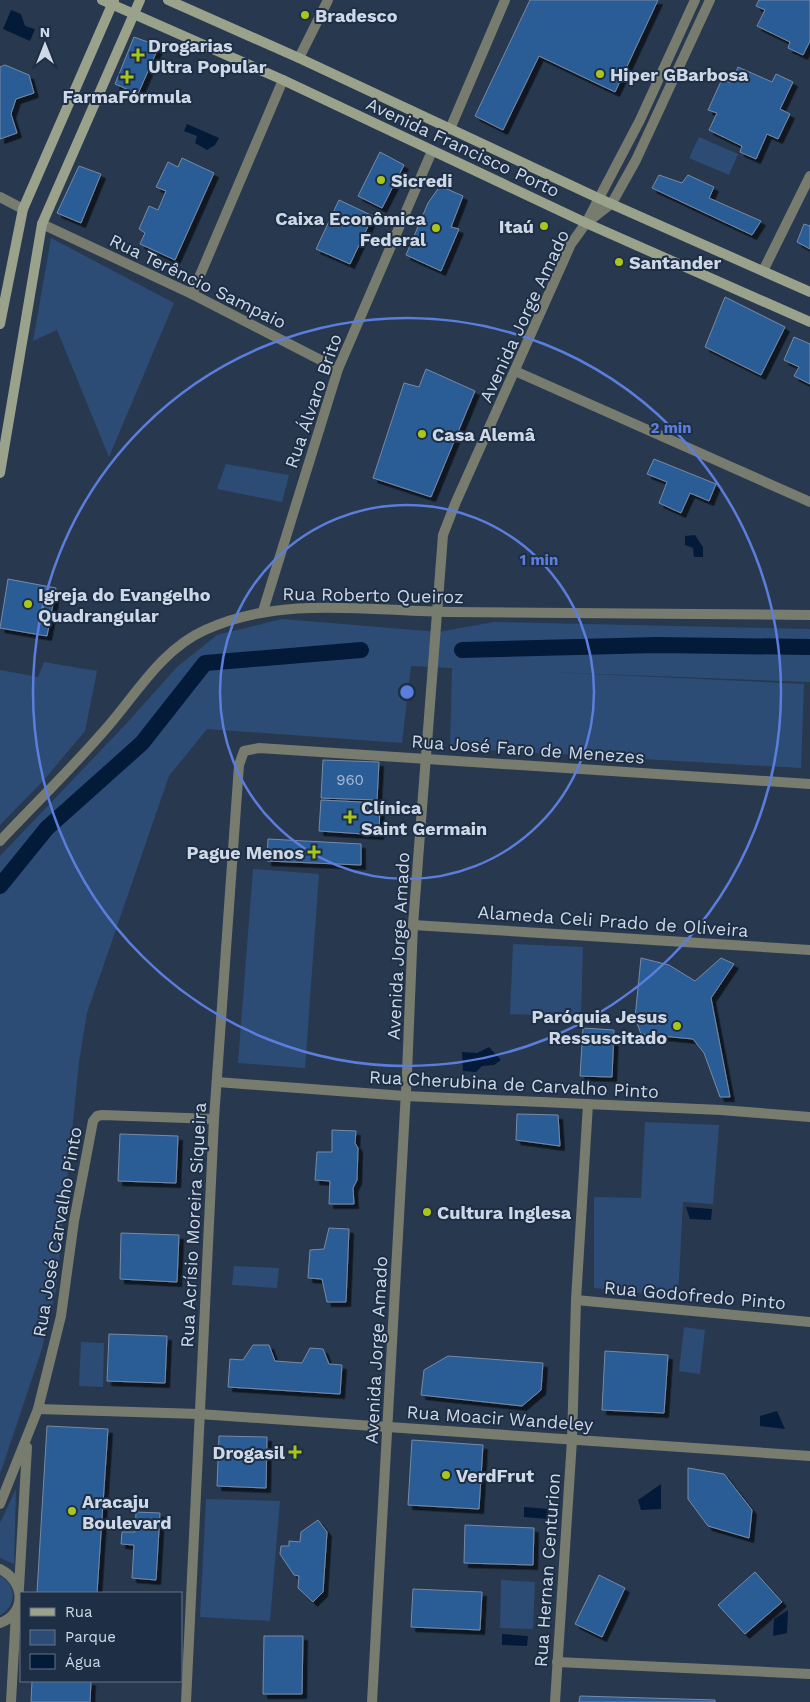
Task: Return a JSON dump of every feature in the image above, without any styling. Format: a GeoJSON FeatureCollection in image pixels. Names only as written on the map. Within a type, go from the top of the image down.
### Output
{"type":"FeatureCollection","features":[{"type":"Feature","properties":{"kind":"main road"},"geometry":{"type":"LineString","coordinates":[[0,473],[42,224],[140,0]]}},
{"type":"Feature","properties":{"kind":"main road","name":"Avenida Francisco Porto"},"geometry":{"type":"LineString","coordinates":[[168,0],[299,58],[598,198],[810,292]]}},
{"type":"Feature","properties":{"kind":"main road"},"geometry":{"type":"LineString","coordinates":[[0,324],[23,209],[109,1]]}},
{"type":"Feature","properties":{"kind":"main road","name":"Avenida Francisco Porto"},"geometry":{"type":"LineString","coordinates":[[109,1],[134,15],[283,80],[586,223],[810,322]]}},
{"type":"Feature","properties":{"kind":"street"},"geometry":{"type":"LineString","coordinates":[[299,58],[328,0]]}},
{"type":"Feature","properties":{"kind":"street"},"geometry":{"type":"LineString","coordinates":[[450,129],[505,0]]}},
{"type":"Feature","properties":{"kind":"street"},"geometry":{"type":"LineString","coordinates":[[586,223],[642,115],[695,0]]}},
{"type":"Feature","properties":{"kind":"street"},"geometry":{"type":"LineString","coordinates":[[586,223],[612,203],[636,160],[710,0]]}},
{"type":"Feature","properties":{"kind":"street"},"geometry":{"type":"LineString","coordinates":[[192,294],[283,80]]}},
{"type":"Feature","properties":{"kind":"street","name":"Rua Álvaro Brito"},"geometry":{"type":"LineString","coordinates":[[262,611],[338,369],[432,151]]}},
{"type":"Feature","properties":{"kind":"street"},"geometry":{"type":"LineString","coordinates":[[763,271],[810,176]]}},
{"type":"Feature","properties":{"kind":"street"},"geometry":{"type":"LineString","coordinates":[[0,197],[23,209]]}},
{"type":"Feature","properties":{"kind":"street","name":"Avenida Jorge Amado"},"geometry":{"type":"LineString","coordinates":[[372,1702],[413,925],[443,535],[571,244],[586,223]]}},
{"type":"Feature","properties":{"kind":"street","name":"Rua Terêncio Sampaio"},"geometry":{"type":"LineString","coordinates":[[42,224],[192,294],[338,369]]}},
{"type":"Feature","properties":{"kind":"street"},"geometry":{"type":"LineString","coordinates":[[515,371],[810,502]]}},
{"type":"Feature","properties":{"kind":"street","name":"Rua Roberto Queiroz"},"geometry":{"type":"LineString","coordinates":[[0,841],[104,732],[156,668],[181,645],[204,630],[262,611],[295,608],[436,612],[810,615]]}},
{"type":"Feature","properties":{"kind":"street","name":"Rua José Faro de Menezes"},"geometry":{"type":"LineString","coordinates":[[244,751],[259,748],[810,784]]}},
{"type":"Feature","properties":{"kind":"street","name":"Rua Acrísio Moreira Siqueira"},"geometry":{"type":"LineString","coordinates":[[186,1702],[214,1119],[239,765],[244,751]]}},
{"type":"Feature","properties":{"kind":"street","name":"Alameda Celi Prado de Oliveira"},"geometry":{"type":"LineString","coordinates":[[413,925],[810,950]]}},
{"type":"Feature","properties":{"kind":"street","name":"Rua Cherubina de Carvalho Pinto"},"geometry":{"type":"LineString","coordinates":[[217,1082],[405,1096],[810,1117]]}},
{"type":"Feature","properties":{"kind":"street","name":"Rua Hernan Centurion"},"geometry":{"type":"LineString","coordinates":[[555,1702],[572,1440],[576,1300],[588,1104]]}},
{"type":"Feature","properties":{"kind":"street","name":"Rua José Carvalho Pinto"},"geometry":{"type":"LineString","coordinates":[[0,1504],[38,1409],[61,1316],[74,1221],[93,1121],[97,1116],[102,1115],[214,1119]]}},
{"type":"Feature","properties":{"kind":"street","name":"Rua Godofredo Pinto"},"geometry":{"type":"LineString","coordinates":[[576,1300],[810,1322]]}},
{"type":"Feature","properties":{"kind":"street","name":"Rua Moacir Wandeley"},"geometry":{"type":"LineString","coordinates":[[38,1409],[199,1414],[810,1456]]}},
{"type":"Feature","properties":{"kind":"street","name":"Rua José Carvalho Pinto"},"geometry":{"type":"LineString","coordinates":[[16,1612],[20,1596],[27,1438]]}},
{"type":"Feature","properties":{"kind":"street"},"geometry":{"type":"LineString","coordinates":[[0,1569],[8,1573],[19,1588]]}},
{"type":"Feature","properties":{"kind":"street"},"geometry":{"type":"LineString","coordinates":[[0,1623],[10,1619],[16,1612]]}},
{"type":"Feature","properties":{"kind":"street"},"geometry":{"type":"LineString","coordinates":[[11,1702],[16,1612]]}},
{"type":"Feature","properties":{"kind":"street"},"geometry":{"type":"LineString","coordinates":[[557,1662],[810,1674]]}},
{"type":"Feature","properties":{"kind":"green space"},"geometry":{"type":"Polygon","coordinates":[[[699,137],[738,154],[729,175],[689,158],[699,137]]]}},
{"type":"Feature","properties":{"kind":"green space"},"geometry":{"type":"Polygon","coordinates":[[[51,238],[174,303],[109,457],[57,330],[33,341],[51,238]]]}},
{"type":"Feature","properties":{"kind":"green space"},"geometry":{"type":"Polygon","coordinates":[[[226,464],[289,475],[282,502],[217,489],[226,464]]]}},
{"type":"Feature","properties":{"kind":"green space"},"geometry":{"type":"Polygon","coordinates":[[[282,619],[438,632],[494,622],[810,629],[810,682],[549,672],[804,684],[801,768],[450,748],[452,668],[411,666],[402,743],[207,729],[169,776],[87,1013],[79,1062],[56,1290],[41,1352],[0,1474],[0,856],[126,724],[177,667],[217,635],[282,619]]]}},
{"type":"Feature","properties":{"kind":"green space"},"geometry":{"type":"Polygon","coordinates":[[[44,662],[97,671],[85,731],[43,781],[0,825],[0,670],[38,677],[44,662]]]}},
{"type":"Feature","properties":{"kind":"green space"},"geometry":{"type":"Polygon","coordinates":[[[253,869],[319,874],[305,1068],[238,1063],[253,869]]]}},
{"type":"Feature","properties":{"kind":"green space"},"geometry":{"type":"Polygon","coordinates":[[[513,944],[583,947],[581,1017],[510,1014],[513,944]]]}},
{"type":"Feature","properties":{"kind":"green space"},"geometry":{"type":"Polygon","coordinates":[[[645,1122],[719,1125],[713,1204],[683,1202],[678,1297],[594,1288],[594,1197],[641,1198],[645,1122]]]}},
{"type":"Feature","properties":{"kind":"green space"},"geometry":{"type":"Polygon","coordinates":[[[234,1266],[279,1268],[277,1288],[232,1285],[234,1266]]]}},
{"type":"Feature","properties":{"kind":"green space"},"geometry":{"type":"Polygon","coordinates":[[[684,1327],[705,1330],[700,1374],[679,1371],[684,1327]]]}},
{"type":"Feature","properties":{"kind":"green space"},"geometry":{"type":"Polygon","coordinates":[[[81,1342],[104,1343],[103,1387],[79,1386],[81,1342]]]}},
{"type":"Feature","properties":{"kind":"green space"},"geometry":{"type":"Polygon","coordinates":[[[16,1489],[14,1564],[0,1558],[0,1523],[16,1489]]]}},
{"type":"Feature","properties":{"kind":"green space"},"geometry":{"type":"Polygon","coordinates":[[[206,1499],[280,1501],[270,1621],[200,1617],[206,1499]]]}},
{"type":"Feature","properties":{"kind":"green space"},"geometry":{"type":"Polygon","coordinates":[[[0,1576],[10,1585],[13,1596],[10,1606],[0,1615],[0,1576]]]}},
{"type":"Feature","properties":{"kind":"green space"},"geometry":{"type":"Polygon","coordinates":[[[501,1580],[535,1582],[533,1629],[500,1628],[501,1580]]]}},
{"type":"Feature","properties":{"kind":"water"},"geometry":{"type":"Polygon","coordinates":[[[11,10],[21,14],[25,26],[35,29],[30,41],[3,29],[11,10]]]}},
{"type":"Feature","properties":{"kind":"water"},"geometry":{"type":"Polygon","coordinates":[[[187,124],[219,138],[215,145],[207,150],[195,143],[197,136],[184,131],[187,124]]]}},
{"type":"Feature","properties":{"kind":"water"},"geometry":{"type":"Polygon","coordinates":[[[695,535],[703,547],[703,557],[694,557],[693,548],[685,545],[685,536],[695,535]]]}},
{"type":"Feature","properties":{"kind":"water"},"geometry":{"type":"Polygon","coordinates":[[[489,1047],[501,1060],[494,1065],[482,1066],[476,1072],[463,1071],[462,1052],[477,1053],[489,1047]]]}},
{"type":"Feature","properties":{"kind":"water"},"geometry":{"type":"Polygon","coordinates":[[[686,1207],[712,1209],[711,1220],[690,1219],[686,1207]]]}},
{"type":"Feature","properties":{"kind":"water"},"geometry":{"type":"Polygon","coordinates":[[[777,1411],[785,1429],[760,1426],[760,1416],[777,1411]]]}},
{"type":"Feature","properties":{"kind":"water"},"geometry":{"type":"Polygon","coordinates":[[[661,1484],[661,1509],[641,1510],[638,1500],[661,1484]]]}},
{"type":"Feature","properties":{"kind":"water"},"geometry":{"type":"Polygon","coordinates":[[[524,1507],[549,1509],[548,1519],[524,1517],[524,1507]]]}},
{"type":"Feature","properties":{"kind":"water"},"geometry":{"type":"Polygon","coordinates":[[[788,1610],[787,1633],[773,1636],[774,1619],[788,1610]]]}},
{"type":"Feature","properties":{"kind":"water"},"geometry":{"type":"Polygon","coordinates":[[[502,1634],[528,1636],[527,1646],[502,1645],[502,1634]]]}},
{"type":"Feature","properties":{"kind":"building","name":"Hiper GBarbosa"},"geometry":{"type":"Polygon","coordinates":[[[530,0],[658,0],[615,92],[539,56],[503,130],[475,116],[530,0]]]}},
{"type":"Feature","properties":{"kind":"building"},"geometry":{"type":"Polygon","coordinates":[[[759,0],[810,0],[810,41],[803,55],[788,48],[790,42],[757,26],[765,10],[756,6],[759,0]]]}},
{"type":"Feature","properties":{"kind":"building"},"geometry":{"type":"Polygon","coordinates":[[[134,37],[159,46],[138,94],[115,84],[134,37]]]}},
{"type":"Feature","properties":{"kind":"building"},"geometry":{"type":"Polygon","coordinates":[[[5,65],[29,75],[34,93],[16,99],[11,114],[17,133],[0,139],[0,67],[5,65]]]}},
{"type":"Feature","properties":{"kind":"building"},"geometry":{"type":"Polygon","coordinates":[[[738,67],[772,82],[776,74],[793,82],[780,109],[790,114],[778,139],[767,134],[756,159],[740,152],[742,146],[709,130],[717,113],[708,110],[722,79],[731,83],[738,67]]]}},
{"type":"Feature","properties":{"kind":"building","name":"Sicredi"},"geometry":{"type":"Polygon","coordinates":[[[380,152],[404,165],[382,208],[358,196],[380,152]]]}},
{"type":"Feature","properties":{"kind":"building"},"geometry":{"type":"Polygon","coordinates":[[[182,158],[214,173],[175,260],[140,244],[145,233],[139,229],[149,206],[158,210],[166,191],[156,187],[168,162],[178,167],[182,158]]]}},
{"type":"Feature","properties":{"kind":"building"},"geometry":{"type":"Polygon","coordinates":[[[79,166],[101,174],[81,223],[57,213],[79,166]]]}},
{"type":"Feature","properties":{"kind":"building"},"geometry":{"type":"Polygon","coordinates":[[[659,175],[682,183],[688,175],[714,187],[709,198],[761,221],[752,235],[652,188],[659,175]]]}},
{"type":"Feature","properties":{"kind":"building","name":"Caixa Econômica Federal"},"geometry":{"type":"Polygon","coordinates":[[[440,186],[463,196],[451,227],[459,229],[441,271],[406,255],[428,203],[440,186]]]}},
{"type":"Feature","properties":{"kind":"building"},"geometry":{"type":"Polygon","coordinates":[[[339,200],[373,216],[350,264],[316,249],[339,200]]]}},
{"type":"Feature","properties":{"kind":"building"},"geometry":{"type":"Polygon","coordinates":[[[804,224],[810,226],[810,249],[797,242],[804,224]]]}},
{"type":"Feature","properties":{"kind":"building"},"geometry":{"type":"Polygon","coordinates":[[[725,297],[785,327],[761,375],[705,347],[725,297]]]}},
{"type":"Feature","properties":{"kind":"building"},"geometry":{"type":"Polygon","coordinates":[[[794,337],[810,344],[810,384],[794,376],[799,367],[784,360],[794,337]]]}},
{"type":"Feature","properties":{"kind":"building","name":"Casa Alemâ"},"geometry":{"type":"Polygon","coordinates":[[[426,369],[475,391],[431,497],[373,478],[404,383],[419,387],[426,369]]]}},
{"type":"Feature","properties":{"kind":"building"},"geometry":{"type":"Polygon","coordinates":[[[654,459],[716,484],[709,501],[690,493],[681,513],[659,503],[667,482],[647,474],[654,459]]]}},
{"type":"Feature","properties":{"kind":"building","name":"Igreja do Evangelho Quadrangular"},"geometry":{"type":"Polygon","coordinates":[[[8,579],[56,588],[47,636],[0,628],[8,579]]]}},
{"type":"Feature","properties":{"kind":"building"},"geometry":{"type":"Polygon","coordinates":[[[323,760],[379,762],[377,800],[321,798],[323,760]]]}},
{"type":"Feature","properties":{"kind":"building","name":"Clínica Saint Germain"},"geometry":{"type":"Polygon","coordinates":[[[321,800],[380,803],[379,835],[319,831],[321,800]]]}},
{"type":"Feature","properties":{"kind":"building","name":"Pague Menos"},"geometry":{"type":"Polygon","coordinates":[[[268,839],[361,844],[361,865],[267,861],[268,839]]]}},
{"type":"Feature","properties":{"kind":"building","name":"Paróquia Jesus Ressuscitado"},"geometry":{"type":"Polygon","coordinates":[[[641,958],[669,965],[695,981],[721,958],[734,964],[711,998],[730,1097],[720,1097],[704,1053],[693,1039],[641,1034],[635,1018],[641,958]]]}},
{"type":"Feature","properties":{"kind":"building"},"geometry":{"type":"Polygon","coordinates":[[[583,1028],[614,1030],[612,1077],[580,1076],[583,1028]]]}},
{"type":"Feature","properties":{"kind":"building"},"geometry":{"type":"Polygon","coordinates":[[[517,1114],[558,1115],[560,1146],[516,1140],[517,1114]]]}},
{"type":"Feature","properties":{"kind":"building"},"geometry":{"type":"Polygon","coordinates":[[[332,1130],[356,1131],[355,1143],[358,1148],[357,1180],[353,1188],[354,1204],[329,1204],[330,1181],[315,1180],[317,1152],[332,1152],[332,1130]]]}},
{"type":"Feature","properties":{"kind":"building"},"geometry":{"type":"Polygon","coordinates":[[[120,1134],[178,1136],[176,1183],[118,1181],[120,1134]]]}},
{"type":"Feature","properties":{"kind":"building"},"geometry":{"type":"Polygon","coordinates":[[[329,1228],[349,1229],[346,1302],[327,1302],[322,1279],[308,1278],[310,1250],[324,1249],[329,1228]]]}},
{"type":"Feature","properties":{"kind":"building"},"geometry":{"type":"Polygon","coordinates":[[[121,1233],[179,1235],[177,1282],[120,1279],[121,1233]]]}},
{"type":"Feature","properties":{"kind":"building"},"geometry":{"type":"Polygon","coordinates":[[[109,1334],[167,1336],[165,1383],[107,1381],[109,1334]]]}},
{"type":"Feature","properties":{"kind":"building"},"geometry":{"type":"Polygon","coordinates":[[[253,1345],[269,1345],[275,1361],[302,1363],[310,1348],[323,1349],[329,1364],[342,1365],[340,1394],[228,1387],[230,1359],[243,1360],[253,1345]]]}},
{"type":"Feature","properties":{"kind":"building"},"geometry":{"type":"Polygon","coordinates":[[[605,1351],[668,1355],[664,1413],[602,1410],[605,1351]]]}},
{"type":"Feature","properties":{"kind":"building"},"geometry":{"type":"Polygon","coordinates":[[[448,1356],[543,1363],[541,1390],[522,1406],[421,1395],[424,1370],[448,1356]]]}},
{"type":"Feature","properties":{"kind":"building","name":"Aracaju Boulevard"},"geometry":{"type":"Polygon","coordinates":[[[47,1426],[108,1429],[97,1592],[37,1592],[47,1426]]]}},
{"type":"Feature","properties":{"kind":"building"},"geometry":{"type":"Polygon","coordinates":[[[219,1436],[267,1437],[266,1488],[217,1486],[219,1436]]]}},
{"type":"Feature","properties":{"kind":"building","name":"VerdFrut"},"geometry":{"type":"Polygon","coordinates":[[[412,1440],[483,1445],[479,1509],[408,1505],[412,1440]]]}},
{"type":"Feature","properties":{"kind":"building"},"geometry":{"type":"Polygon","coordinates":[[[688,1468],[724,1474],[752,1510],[749,1538],[708,1526],[688,1499],[688,1468]]]}},
{"type":"Feature","properties":{"kind":"building"},"geometry":{"type":"Polygon","coordinates":[[[136,1512],[160,1513],[156,1580],[132,1578],[134,1545],[121,1544],[122,1532],[135,1532],[136,1512]]]}},
{"type":"Feature","properties":{"kind":"building"},"geometry":{"type":"Polygon","coordinates":[[[318,1520],[327,1532],[323,1592],[313,1602],[298,1588],[299,1576],[294,1575],[280,1554],[281,1546],[289,1546],[289,1541],[300,1542],[301,1532],[318,1520]]]}},
{"type":"Feature","properties":{"kind":"building"},"geometry":{"type":"Polygon","coordinates":[[[465,1525],[534,1528],[533,1565],[464,1563],[465,1525]]]}},
{"type":"Feature","properties":{"kind":"building"},"geometry":{"type":"Polygon","coordinates":[[[755,1572],[782,1602],[745,1634],[718,1605],[755,1572]]]}},
{"type":"Feature","properties":{"kind":"building"},"geometry":{"type":"Polygon","coordinates":[[[599,1575],[625,1588],[602,1637],[575,1624],[599,1575]]]}},
{"type":"Feature","properties":{"kind":"building"},"geometry":{"type":"Polygon","coordinates":[[[413,1589],[482,1592],[480,1630],[411,1627],[413,1589]]]}},
{"type":"Feature","properties":{"kind":"building"},"geometry":{"type":"Polygon","coordinates":[[[264,1636],[303,1636],[302,1694],[263,1694],[264,1636]]]}},
{"type":"Feature","properties":{"kind":"building"},"geometry":{"type":"Polygon","coordinates":[[[32,1682],[91,1682],[90,1702],[31,1702],[32,1682]]]}},
{"type":"Feature","properties":{"kind":"building"},"geometry":{"type":"Polygon","coordinates":[[[580,1696],[715,1700],[715,1702],[579,1702],[580,1696]]]}},
{"type":"Feature","properties":{"kind":"waterway"},"geometry":{"type":"LineString","coordinates":[[462,650],[657,645],[810,647]]}},
{"type":"Feature","properties":{"kind":"waterway"},"geometry":{"type":"LineString","coordinates":[[0,886],[47,828],[142,743],[205,663],[361,650]]}},
{"type":"Feature","properties":{"kind":"place","name":"Bradesco"},"geometry":{"type":"Point","coordinates":[305,15]}},
{"type":"Feature","properties":{"kind":"place","name":"Drogarias Ultra Popular"},"geometry":{"type":"Point","coordinates":[138,55]}},
{"type":"Feature","properties":{"kind":"place","name":"Hiper GBarbosa"},"geometry":{"type":"Point","coordinates":[600,74]}},
{"type":"Feature","properties":{"kind":"place","name":"FarmaFórmula"},"geometry":{"type":"Point","coordinates":[127,77]}},
{"type":"Feature","properties":{"kind":"place","name":"Sicredi"},"geometry":{"type":"Point","coordinates":[381,180]}},
{"type":"Feature","properties":{"kind":"place","name":"Itaú"},"geometry":{"type":"Point","coordinates":[544,226]}},
{"type":"Feature","properties":{"kind":"place","name":"Caixa Econômica Federal"},"geometry":{"type":"Point","coordinates":[436,228]}},
{"type":"Feature","properties":{"kind":"place","name":"Santander"},"geometry":{"type":"Point","coordinates":[619,262]}},
{"type":"Feature","properties":{"kind":"place","name":"Casa Alemâ"},"geometry":{"type":"Point","coordinates":[422,434]}},
{"type":"Feature","properties":{"kind":"place","name":"Igreja do Evangelho Quadrangular"},"geometry":{"type":"Point","coordinates":[28,604]}},
{"type":"Feature","properties":{"kind":"place","name":"Clínica Saint Germain"},"geometry":{"type":"Point","coordinates":[350,817]}},
{"type":"Feature","properties":{"kind":"place","name":"Pague Menos"},"geometry":{"type":"Point","coordinates":[314,852]}},
{"type":"Feature","properties":{"kind":"place","name":"Paróquia Jesus Ressuscitado"},"geometry":{"type":"Point","coordinates":[677,1026]}},
{"type":"Feature","properties":{"kind":"place","name":"Cultura Inglesa"},"geometry":{"type":"Point","coordinates":[427,1212]}},
{"type":"Feature","properties":{"kind":"place","name":"Drogasil"},"geometry":{"type":"Point","coordinates":[295,1452]}},
{"type":"Feature","properties":{"kind":"place","name":"VerdFrut"},"geometry":{"type":"Point","coordinates":[446,1475]}},
{"type":"Feature","properties":{"kind":"place","name":"Aracaju Boulevard"},"geometry":{"type":"Point","coordinates":[72,1511]}}]}
